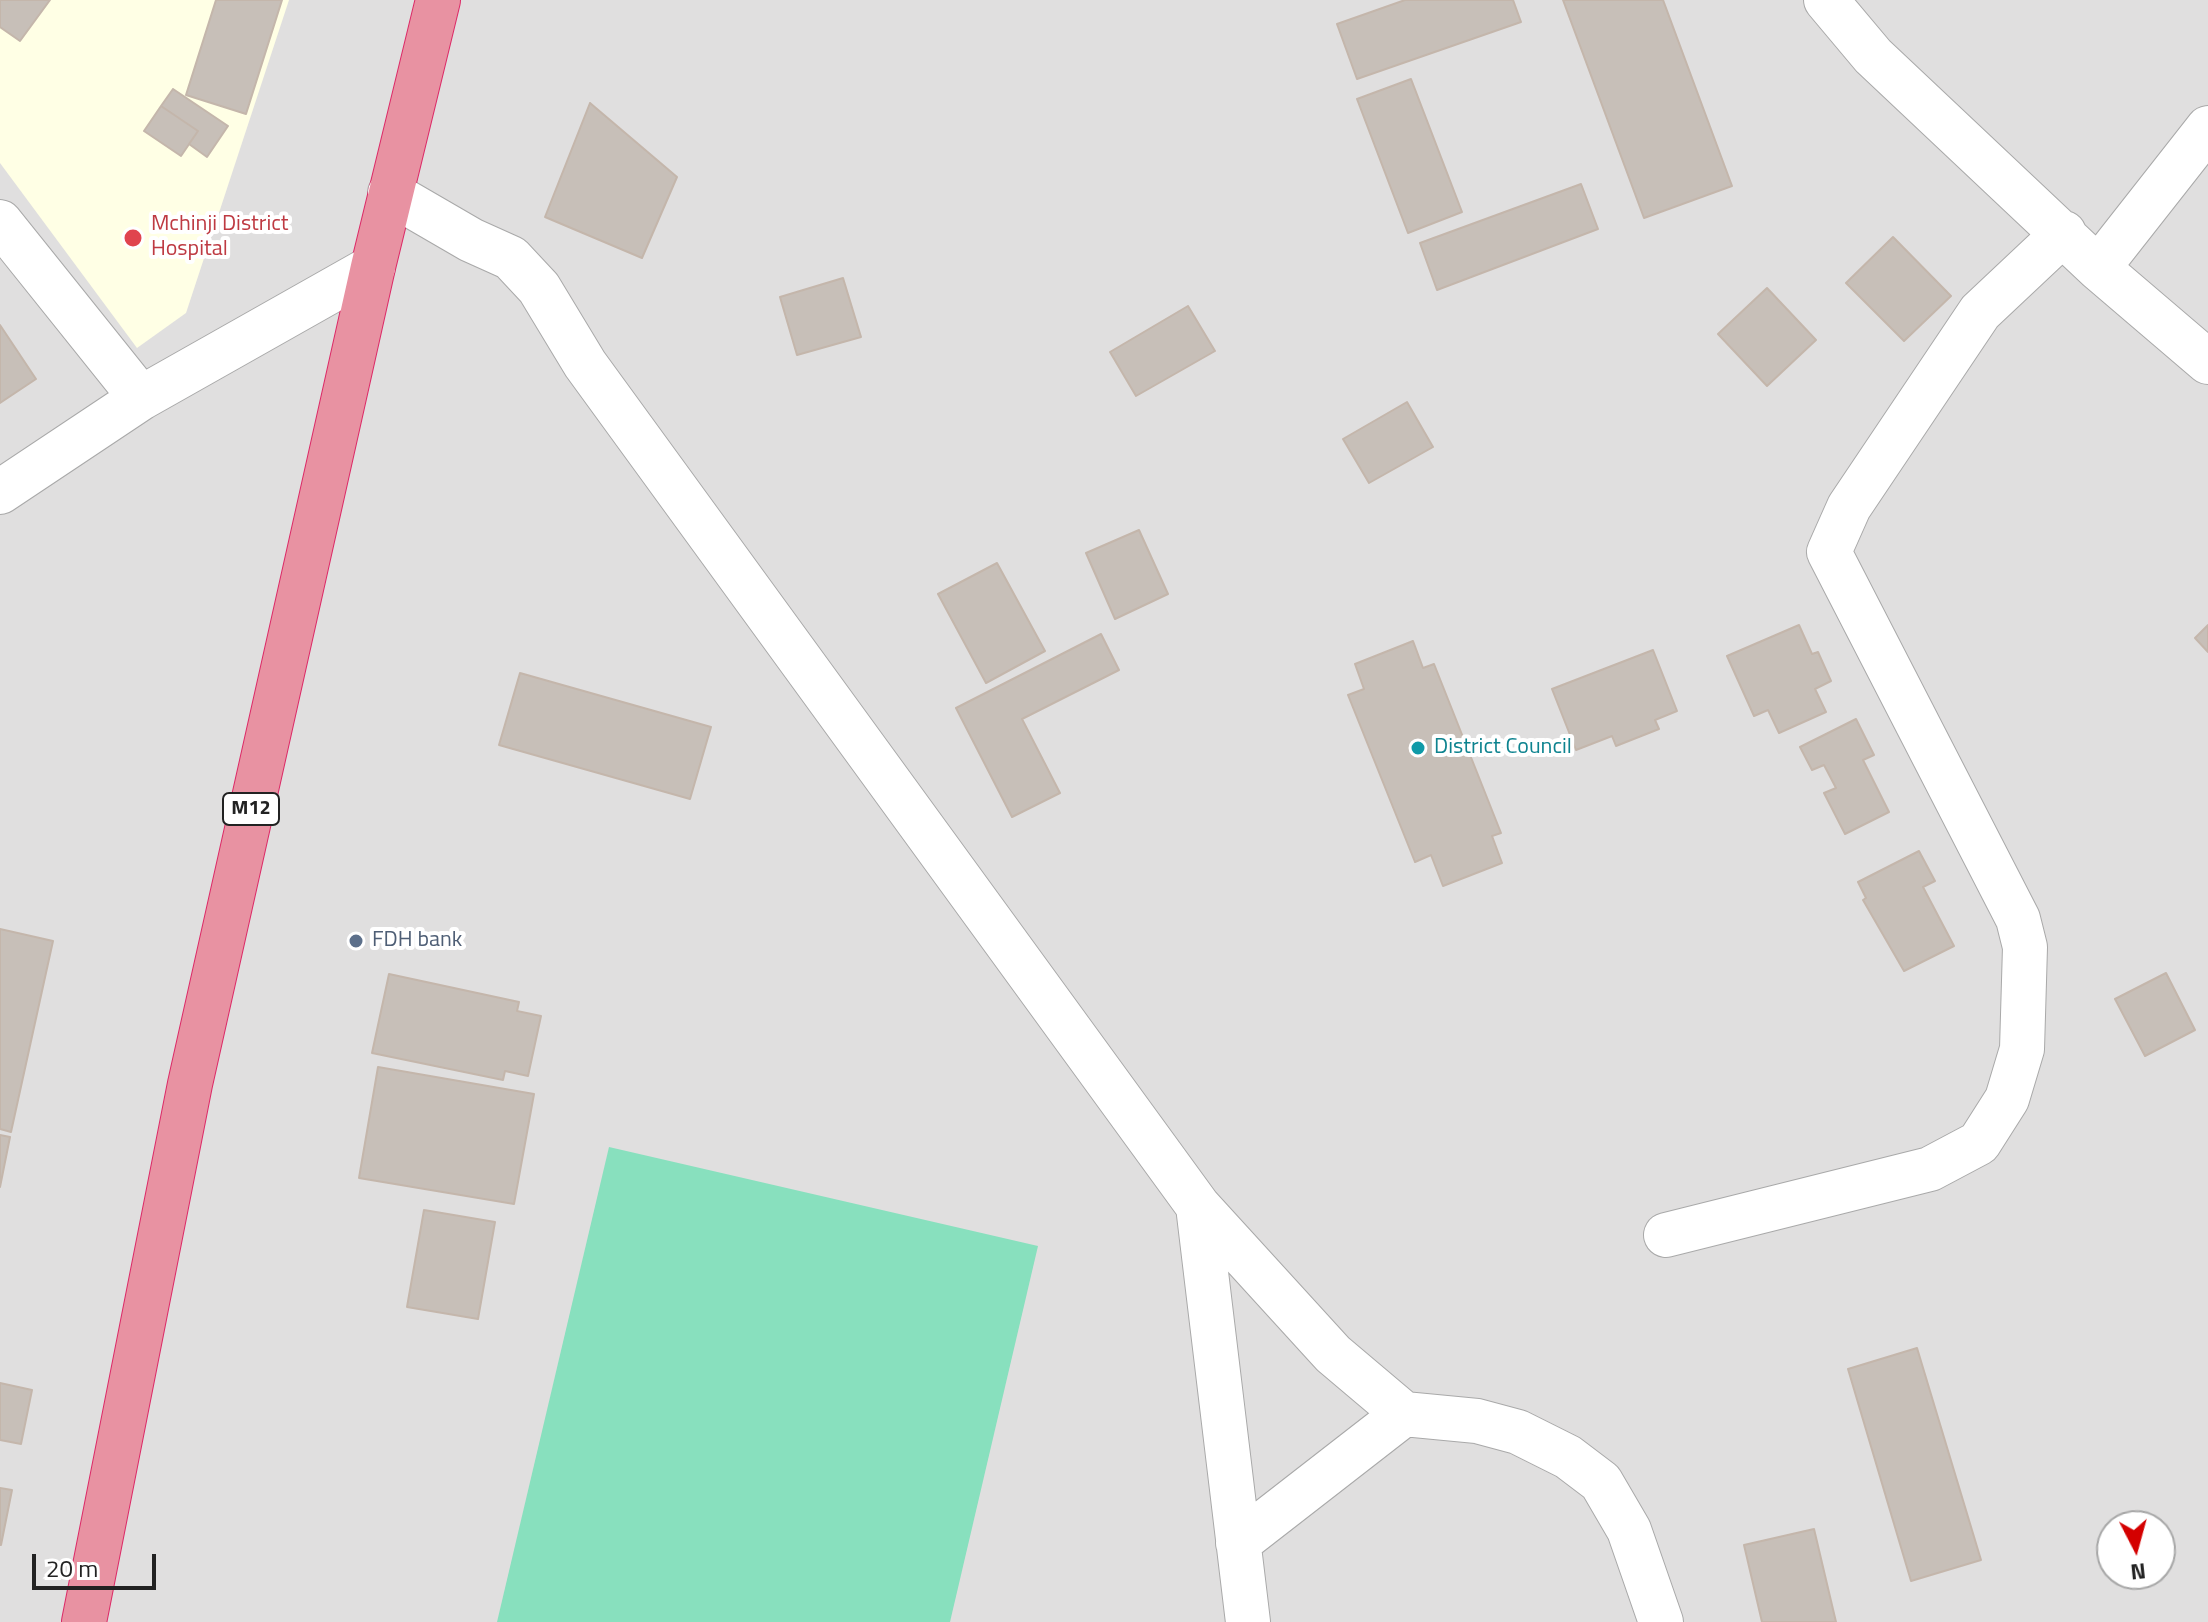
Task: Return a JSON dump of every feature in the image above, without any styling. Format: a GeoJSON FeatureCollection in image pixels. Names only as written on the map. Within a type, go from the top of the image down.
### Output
{"type":"FeatureCollection","features":[{"type":"Feature","properties":{"kind":"highway","name":"M12"},"geometry":{"type":"LineString","coordinates":[[84,1622],[190,1084],[373,267],[438,0]]}},
{"type":"Feature","properties":{"kind":"street"},"geometry":{"type":"LineString","coordinates":[[1826,0],[1873,56],[2098,268],[2208,362]]}},
{"type":"Feature","properties":{"kind":"street"},"geometry":{"type":"LineString","coordinates":[[2098,268],[2208,128]]}},
{"type":"Feature","properties":{"kind":"street"},"geometry":{"type":"LineString","coordinates":[[390,193],[471,240],[511,258],[539,288],[585,364],[1198,1206],[1333,1354],[1404,1414],[1477,1421],[1518,1432],[1568,1457],[1601,1482],[1629,1530],[1661,1622]]}},
{"type":"Feature","properties":{"kind":"street"},"geometry":{"type":"LineString","coordinates":[[0,222],[141,398]]}},
{"type":"Feature","properties":{"kind":"street"},"geometry":{"type":"LineString","coordinates":[[1666,1235],[1930,1169],[1979,1143],[2007,1099],[2022,1049],[2025,947],[2018,919],[1829,552],[1849,507],[1980,312],[2064,233]]}},
{"type":"Feature","properties":{"kind":"street"},"geometry":{"type":"LineString","coordinates":[[0,492],[141,398],[373,267]]}},
{"type":"Feature","properties":{"kind":"street"},"geometry":{"type":"LineString","coordinates":[[1198,1206],[1248,1622]]}},
{"type":"Feature","properties":{"kind":"street"},"geometry":{"type":"LineString","coordinates":[[1238,1543],[1404,1414]]}},
{"type":"Feature","properties":{"kind":"shaded area"},"geometry":{"type":"Polygon","coordinates":[[[0,0],[2208,0],[2208,1622],[0,1622],[0,0]]]}},
{"type":"Feature","properties":{"kind":"shaded area","name":"Mchinji District Hospital"},"geometry":{"type":"Polygon","coordinates":[[[0,0],[289,0],[186,313],[137,348],[0,163],[0,0]]]}},
{"type":"Feature","properties":{"kind":"green space"},"geometry":{"type":"Polygon","coordinates":[[[609,1147],[1038,1246],[950,1622],[497,1622],[609,1147]]]}},
{"type":"Feature","properties":{"kind":"building"},"geometry":{"type":"Polygon","coordinates":[[[0,0],[50,0],[20,41],[0,27],[0,0]]]}},
{"type":"Feature","properties":{"kind":"building"},"geometry":{"type":"Polygon","coordinates":[[[216,0],[282,0],[246,114],[186,95],[216,0]]]}},
{"type":"Feature","properties":{"kind":"building"},"geometry":{"type":"Polygon","coordinates":[[[1405,0],[1513,0],[1521,22],[1357,79],[1337,24],[1405,0]]]}},
{"type":"Feature","properties":{"kind":"building"},"geometry":{"type":"Polygon","coordinates":[[[1563,0],[1663,0],[1732,186],[1644,218],[1563,0]]]}},
{"type":"Feature","properties":{"kind":"building"},"geometry":{"type":"Polygon","coordinates":[[[1411,79],[1462,212],[1408,233],[1357,99],[1411,79]]]}},
{"type":"Feature","properties":{"kind":"building"},"geometry":{"type":"Polygon","coordinates":[[[173,89],[228,126],[207,157],[189,144],[198,131],[161,106],[173,89]]]}},
{"type":"Feature","properties":{"kind":"building"},"geometry":{"type":"Polygon","coordinates":[[[590,103],[677,177],[642,258],[545,217],[590,103]]]}},
{"type":"Feature","properties":{"kind":"building"},"geometry":{"type":"Polygon","coordinates":[[[161,106],[198,131],[181,156],[144,131],[161,106]]]}},
{"type":"Feature","properties":{"kind":"building"},"geometry":{"type":"Polygon","coordinates":[[[1581,184],[1598,229],[1437,290],[1420,243],[1581,184]]]}},
{"type":"Feature","properties":{"kind":"building"},"geometry":{"type":"Polygon","coordinates":[[[1893,237],[1951,296],[1904,341],[1846,283],[1893,237]]]}},
{"type":"Feature","properties":{"kind":"building"},"geometry":{"type":"Polygon","coordinates":[[[843,278],[861,337],[797,355],[780,297],[843,278]]]}},
{"type":"Feature","properties":{"kind":"building"},"geometry":{"type":"Polygon","coordinates":[[[1767,288],[1816,340],[1767,386],[1718,334],[1767,288]]]}},
{"type":"Feature","properties":{"kind":"building"},"geometry":{"type":"Polygon","coordinates":[[[1188,306],[1215,351],[1136,396],[1110,352],[1188,306]]]}},
{"type":"Feature","properties":{"kind":"building"},"geometry":{"type":"Polygon","coordinates":[[[0,325],[36,379],[0,403],[0,325]]]}},
{"type":"Feature","properties":{"kind":"building"},"geometry":{"type":"Polygon","coordinates":[[[1407,402],[1433,447],[1369,483],[1343,439],[1407,402]]]}},
{"type":"Feature","properties":{"kind":"building"},"geometry":{"type":"Polygon","coordinates":[[[1139,530],[1168,594],[1115,619],[1086,553],[1139,530]]]}},
{"type":"Feature","properties":{"kind":"building"},"geometry":{"type":"Polygon","coordinates":[[[997,563],[1045,651],[986,683],[938,594],[997,563]]]}},
{"type":"Feature","properties":{"kind":"building"},"geometry":{"type":"Polygon","coordinates":[[[1799,625],[1812,654],[1818,652],[1831,681],[1815,689],[1826,712],[1779,733],[1768,710],[1754,716],[1727,656],[1799,625]]]}},
{"type":"Feature","properties":{"kind":"building"},"geometry":{"type":"Polygon","coordinates":[[[2208,625],[2208,652],[2195,638],[2208,625]]]}},
{"type":"Feature","properties":{"kind":"building"},"geometry":{"type":"Polygon","coordinates":[[[1101,634],[1119,670],[1022,719],[1060,793],[1012,817],[956,708],[1101,634]]]}},
{"type":"Feature","properties":{"kind":"building","name":"District Council"},"geometry":{"type":"Polygon","coordinates":[[[1413,641],[1423,668],[1434,664],[1501,833],[1492,836],[1502,863],[1443,886],[1431,855],[1415,862],[1348,695],[1364,689],[1355,664],[1413,641]]]}},
{"type":"Feature","properties":{"kind":"building"},"geometry":{"type":"Polygon","coordinates":[[[1653,650],[1677,711],[1655,720],[1659,729],[1616,746],[1612,736],[1576,750],[1552,689],[1653,650]]]}},
{"type":"Feature","properties":{"kind":"building"},"geometry":{"type":"Polygon","coordinates":[[[520,673],[711,727],[690,799],[499,745],[520,673]]]}},
{"type":"Feature","properties":{"kind":"building"},"geometry":{"type":"Polygon","coordinates":[[[1856,719],[1874,755],[1863,760],[1889,812],[1845,834],[1824,793],[1836,788],[1824,765],[1812,770],[1800,747],[1856,719]]]}},
{"type":"Feature","properties":{"kind":"building"},"geometry":{"type":"Polygon","coordinates":[[[1919,851],[1935,881],[1923,887],[1954,946],[1904,971],[1863,900],[1866,898],[1858,882],[1919,851]]]}},
{"type":"Feature","properties":{"kind":"building"},"geometry":{"type":"Polygon","coordinates":[[[0,929],[53,941],[11,1132],[0,1129],[0,929]]]}},
{"type":"Feature","properties":{"kind":"building"},"geometry":{"type":"Polygon","coordinates":[[[2166,973],[2195,1030],[2145,1056],[2115,999],[2166,973]]]}},
{"type":"Feature","properties":{"kind":"building"},"geometry":{"type":"Polygon","coordinates":[[[389,974],[519,1002],[517,1011],[541,1016],[528,1076],[505,1071],[503,1080],[372,1053],[389,974]]]}},
{"type":"Feature","properties":{"kind":"building"},"geometry":{"type":"Polygon","coordinates":[[[378,1067],[534,1094],[514,1204],[359,1178],[378,1067]]]}},
{"type":"Feature","properties":{"kind":"building"},"geometry":{"type":"Polygon","coordinates":[[[0,1135],[10,1137],[0,1187],[0,1135]]]}},
{"type":"Feature","properties":{"kind":"building"},"geometry":{"type":"Polygon","coordinates":[[[424,1210],[495,1222],[478,1319],[407,1307],[424,1210]]]}},
{"type":"Feature","properties":{"kind":"building"},"geometry":{"type":"Polygon","coordinates":[[[1917,1348],[1981,1560],[1911,1581],[1848,1369],[1917,1348]]]}},
{"type":"Feature","properties":{"kind":"building"},"geometry":{"type":"Polygon","coordinates":[[[0,1383],[32,1390],[21,1444],[0,1440],[0,1383]]]}},
{"type":"Feature","properties":{"kind":"building"},"geometry":{"type":"Polygon","coordinates":[[[0,1488],[12,1490],[1,1545],[0,1545],[0,1488]]]}},
{"type":"Feature","properties":{"kind":"building"},"geometry":{"type":"Polygon","coordinates":[[[1814,1529],[1836,1622],[1762,1622],[1744,1545],[1814,1529]]]}},
{"type":"Feature","properties":{"kind":"place","name":"Mchinji District Hospital"},"geometry":{"type":"Point","coordinates":[133,238]}},
{"type":"Feature","properties":{"kind":"place","name":"District Council"},"geometry":{"type":"Point","coordinates":[1418,748]}},
{"type":"Feature","properties":{"kind":"place","name":"FDH bank"},"geometry":{"type":"Point","coordinates":[356,941]}}]}
